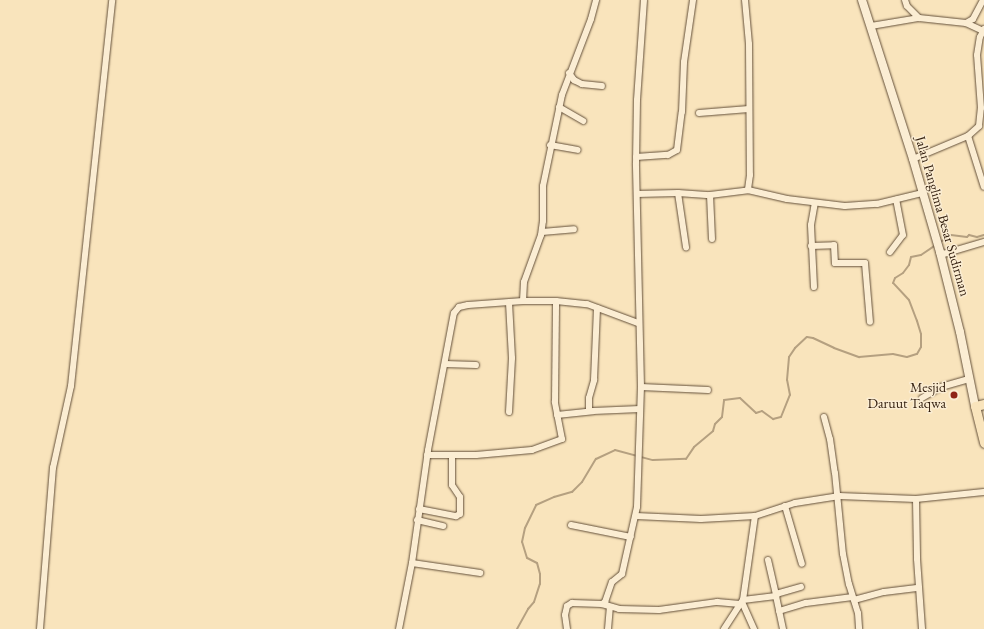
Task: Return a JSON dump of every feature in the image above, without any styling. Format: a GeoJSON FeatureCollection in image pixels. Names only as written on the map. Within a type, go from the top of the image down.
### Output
{"type":"FeatureCollection","features":[{"type":"Feature","properties":{"kind":"main road","name":"Jalan Panglima Besar Sudirman"},"geometry":{"type":"LineString","coordinates":[[862,0],[913,159],[940,253],[970,379],[980,405],[984,443]]}},
{"type":"Feature","properties":{"kind":"street"},"geometry":{"type":"LineString","coordinates":[[40,629],[53,468],[66,415],[71,386],[112,0]]}},
{"type":"Feature","properties":{"kind":"street"},"geometry":{"type":"LineString","coordinates":[[523,301],[524,282],[542,232],[543,186],[550,145],[559,107],[569,73],[591,19],[596,0]]}},
{"type":"Feature","properties":{"kind":"street"},"geometry":{"type":"LineString","coordinates":[[602,604],[605,602],[612,582],[622,574],[636,516],[639,473],[640,387],[636,157],[637,100],[644,0]]}},
{"type":"Feature","properties":{"kind":"street"},"geometry":{"type":"LineString","coordinates":[[636,157],[668,155],[677,150],[682,112],[684,62],[693,0]]}},
{"type":"Feature","properties":{"kind":"street"},"geometry":{"type":"LineString","coordinates":[[745,0],[749,44],[750,175],[748,190]]}},
{"type":"Feature","properties":{"kind":"street"},"geometry":{"type":"LineString","coordinates":[[905,0],[907,6],[919,18]]}},
{"type":"Feature","properties":{"kind":"street"},"geometry":{"type":"LineString","coordinates":[[966,23],[973,19],[983,0]]}},
{"type":"Feature","properties":{"kind":"street"},"geometry":{"type":"LineString","coordinates":[[871,26],[919,18],[966,23],[983,30],[980,37],[977,55],[983,108],[979,126],[968,136],[913,159]]}},
{"type":"Feature","properties":{"kind":"street"},"geometry":{"type":"LineString","coordinates":[[569,73],[574,80],[582,84],[602,86]]}},
{"type":"Feature","properties":{"kind":"street"},"geometry":{"type":"LineString","coordinates":[[559,107],[583,121]]}},
{"type":"Feature","properties":{"kind":"street"},"geometry":{"type":"LineString","coordinates":[[699,113],[749,109]]}},
{"type":"Feature","properties":{"kind":"street"},"geometry":{"type":"LineString","coordinates":[[968,136],[984,187]]}},
{"type":"Feature","properties":{"kind":"street"},"geometry":{"type":"LineString","coordinates":[[550,145],[578,150]]}},
{"type":"Feature","properties":{"kind":"street"},"geometry":{"type":"LineString","coordinates":[[637,194],[678,193],[710,195],[748,190],[787,199],[845,206],[877,204],[922,193]]}},
{"type":"Feature","properties":{"kind":"street"},"geometry":{"type":"LineString","coordinates":[[678,193],[686,247]]}},
{"type":"Feature","properties":{"kind":"street"},"geometry":{"type":"LineString","coordinates":[[710,195],[712,239]]}},
{"type":"Feature","properties":{"kind":"street"},"geometry":{"type":"LineString","coordinates":[[890,252],[903,235],[896,200]]}},
{"type":"Feature","properties":{"kind":"street"},"geometry":{"type":"LineString","coordinates":[[814,287],[811,225],[815,203]]}},
{"type":"Feature","properties":{"kind":"street"},"geometry":{"type":"LineString","coordinates":[[542,232],[574,230]]}},
{"type":"Feature","properties":{"kind":"street"},"geometry":{"type":"LineString","coordinates":[[940,253],[984,242]]}},
{"type":"Feature","properties":{"kind":"street"},"geometry":{"type":"LineString","coordinates":[[811,246],[834,245],[835,263],[865,263],[870,322]]}},
{"type":"Feature","properties":{"kind":"street"},"geometry":{"type":"LineString","coordinates":[[398,629],[412,563],[427,455],[454,313],[456,310],[468,305],[523,301],[556,301],[587,304],[638,322]]}},
{"type":"Feature","properties":{"kind":"street"},"geometry":{"type":"LineString","coordinates":[[427,455],[452,456],[503,453],[542,448],[563,438],[557,415],[556,301]]}},
{"type":"Feature","properties":{"kind":"street"},"geometry":{"type":"LineString","coordinates":[[509,303],[512,358],[509,412]]}},
{"type":"Feature","properties":{"kind":"street"},"geometry":{"type":"LineString","coordinates":[[589,411],[589,398],[594,380],[597,308]]}},
{"type":"Feature","properties":{"kind":"street"},"geometry":{"type":"LineString","coordinates":[[445,364],[476,365]]}},
{"type":"Feature","properties":{"kind":"street"},"geometry":{"type":"LineString","coordinates":[[922,398],[941,387],[970,379]]}},
{"type":"Feature","properties":{"kind":"street"},"geometry":{"type":"LineString","coordinates":[[640,387],[708,390]]}},
{"type":"Feature","properties":{"kind":"street"},"geometry":{"type":"LineString","coordinates":[[557,415],[589,411],[640,409]]}},
{"type":"Feature","properties":{"kind":"street"},"geometry":{"type":"LineString","coordinates":[[824,417],[830,439],[844,554],[859,629]]}},
{"type":"Feature","properties":{"kind":"street"},"geometry":{"type":"LineString","coordinates":[[419,509],[456,516],[460,514],[460,497],[452,485],[452,456]]}},
{"type":"Feature","properties":{"kind":"street"},"geometry":{"type":"LineString","coordinates":[[636,516],[701,519],[754,516],[795,503],[838,496],[916,499],[984,492]]}},
{"type":"Feature","properties":{"kind":"street"},"geometry":{"type":"LineString","coordinates":[[916,499],[922,629]]}},
{"type":"Feature","properties":{"kind":"street"},"geometry":{"type":"LineString","coordinates":[[785,506],[802,564]]}},
{"type":"Feature","properties":{"kind":"street"},"geometry":{"type":"LineString","coordinates":[[724,629],[741,602],[754,516]]}},
{"type":"Feature","properties":{"kind":"street"},"geometry":{"type":"LineString","coordinates":[[417,520],[443,526]]}},
{"type":"Feature","properties":{"kind":"street"},"geometry":{"type":"LineString","coordinates":[[571,525],[631,537]]}},
{"type":"Feature","properties":{"kind":"street"},"geometry":{"type":"LineString","coordinates":[[768,560],[783,629]]}},
{"type":"Feature","properties":{"kind":"street"},"geometry":{"type":"LineString","coordinates":[[412,563],[480,574]]}},
{"type":"Feature","properties":{"kind":"street"},"geometry":{"type":"LineString","coordinates":[[567,629],[565,615],[567,606],[572,603],[602,604],[610,607],[659,610],[712,603],[741,602],[776,595],[802,587]]}},
{"type":"Feature","properties":{"kind":"street"},"geometry":{"type":"LineString","coordinates":[[779,611],[806,603],[854,598],[884,592],[919,588]]}},
{"type":"Feature","properties":{"kind":"street"},"geometry":{"type":"LineString","coordinates":[[741,602],[754,629]]}},
{"type":"Feature","properties":{"kind":"street"},"geometry":{"type":"LineString","coordinates":[[608,629],[610,607]]}},
{"type":"Feature","properties":{"kind":"waterway"},"geometry":{"type":"LineString","coordinates":[[939,243],[951,235],[967,237],[969,235],[977,237],[984,235]]}},
{"type":"Feature","properties":{"kind":"waterway"},"geometry":{"type":"LineString","coordinates":[[517,629],[528,609],[534,602],[540,584],[540,574],[537,563],[527,558],[522,542],[525,528],[536,505],[554,497],[572,492],[582,482],[596,459],[615,450],[653,460],[686,459],[694,447],[713,431],[715,424],[722,417],[724,400],[740,398],[756,413],[762,411],[773,419],[781,417],[790,395],[787,380],[789,357],[795,348],[807,337],[813,338],[834,348],[859,357],[893,354],[907,357],[917,354],[921,347],[921,334],[917,321],[909,300],[893,283],[895,278],[903,273],[909,265],[911,257],[921,255],[936,245]]}},
{"type":"Feature","properties":{"kind":"place","name":"Mesjid Daruut Taqwa"},"geometry":{"type":"Point","coordinates":[954,395]}}]}
